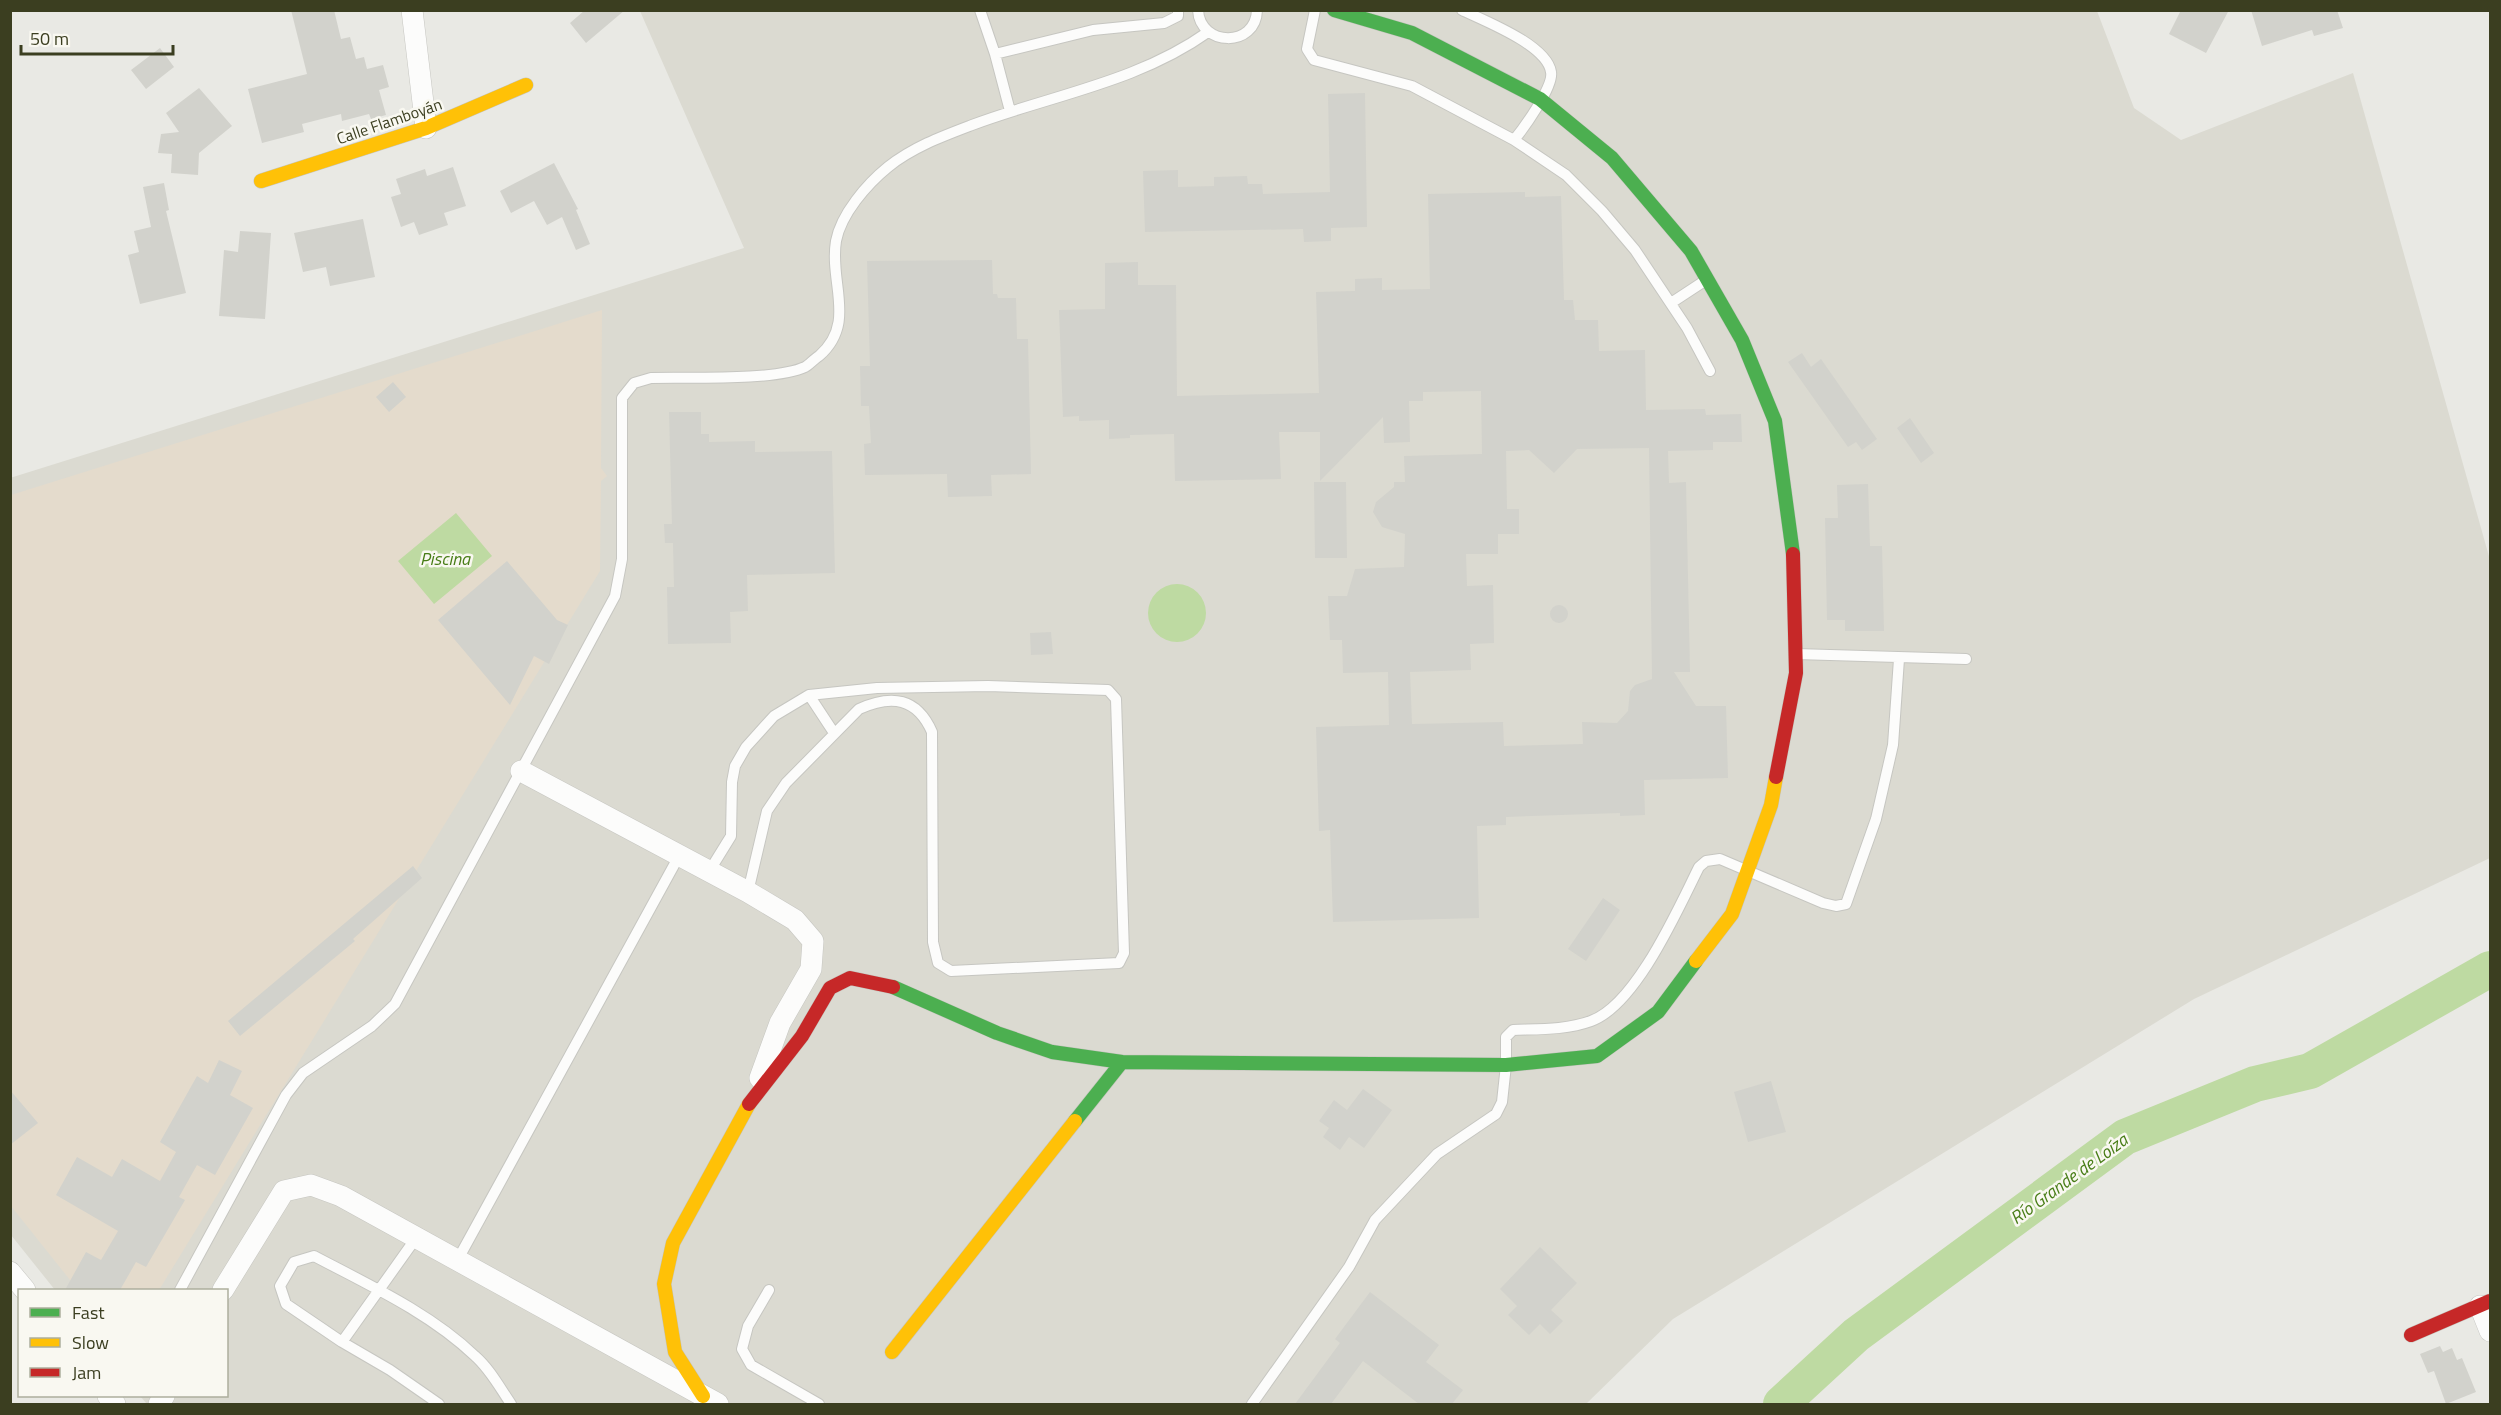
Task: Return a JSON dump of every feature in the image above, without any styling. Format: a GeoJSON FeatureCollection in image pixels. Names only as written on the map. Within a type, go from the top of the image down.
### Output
{"type":"FeatureCollection","features":[{"type":"Feature","properties":{"kind":"street"},"geometry":{"type":"LineString","coordinates":[[412,10],[426,128]]}},
{"type":"Feature","properties":{"kind":"street"},"geometry":{"type":"LineString","coordinates":[[753,1097],[802,1036],[830,988],[850,978],[882,983],[997,1033],[1052,1052],[1122,1062],[1506,1065],[1597,1056],[1658,1012],[1732,914],[1771,805],[1796,673],[1793,539],[1775,420],[1742,340],[1691,251],[1612,158],[1540,99],[1412,33],[1334,10]]}},
{"type":"Feature","properties":{"kind":"street","name":"Calle Flamboyán"},"geometry":{"type":"LineString","coordinates":[[261,181],[426,128],[526,85]]}},
{"type":"Feature","properties":{"kind":"street"},"geometry":{"type":"LineString","coordinates":[[521,771],[748,892],[795,920],[813,941],[811,969],[780,1023],[753,1097],[673,1243],[664,1284],[675,1352],[710,1400]]}},
{"type":"Feature","properties":{"kind":"street"},"geometry":{"type":"LineString","coordinates":[[892,1352],[1122,1062]]}},
{"type":"Feature","properties":{"kind":"street"},"geometry":{"type":"LineString","coordinates":[[224,1289],[284,1191],[311,1185],[341,1196],[710,1400]]}},
{"type":"Feature","properties":{"kind":"street"},"geometry":{"type":"LineString","coordinates":[[10,1272],[24,1289]]}},
{"type":"Feature","properties":{"kind":"street"},"geometry":{"type":"LineString","coordinates":[[2410,1335],[2485,1304],[2490,1331]]}},
{"type":"Feature","properties":{"kind":"lane"},"geometry":{"type":"LineString","coordinates":[[980,10],[995,54],[1010,111]]}},
{"type":"Feature","properties":{"kind":"lane"},"geometry":{"type":"LineString","coordinates":[[995,54],[1093,30],[1173,21],[1178,16],[1178,10]]}},
{"type":"Feature","properties":{"kind":"lane"},"geometry":{"type":"LineString","coordinates":[[1198,10],[1198,16],[1208,32],[1223,39],[1234,39],[1245,34],[1253,26],[1257,10]]}},
{"type":"Feature","properties":{"kind":"lane"},"geometry":{"type":"LineString","coordinates":[[1315,10],[1307,49],[1314,60],[1412,86],[1514,140],[1566,175],[1602,211],[1635,250],[1671,303],[1710,371]]}},
{"type":"Feature","properties":{"kind":"lane"},"geometry":{"type":"LineString","coordinates":[[1462,10],[1531,45],[1546,60],[1552,73],[1540,99],[1514,140]]}},
{"type":"Feature","properties":{"kind":"lane"},"geometry":{"type":"LineString","coordinates":[[181,1289],[286,1095],[303,1073],[372,1026],[395,1004],[615,596],[622,559],[622,398],[634,383],[651,378],[772,374],[805,367],[829,347],[841,321],[836,240],[849,210],[887,168],[927,142],[1010,111],[1065,96],[1136,71],[1182,51],[1208,32]]}},
{"type":"Feature","properties":{"kind":"lane"},"geometry":{"type":"LineString","coordinates":[[1671,303],[1708,279]]}},
{"type":"Feature","properties":{"kind":"lane"},"geometry":{"type":"LineString","coordinates":[[1796,654],[1899,659],[1966,659]]}},
{"type":"Feature","properties":{"kind":"lane"},"geometry":{"type":"LineString","coordinates":[[1252,1404],[1349,1268],[1365,1243],[1375,1220],[1437,1154],[1496,1114],[1502,1102],[1506,1037],[1513,1030],[1558,1028],[1594,1020],[1632,986],[1654,953],[1700,867],[1706,861],[1720,859],[1748,869],[1823,903],[1836,906],[1846,904],[1876,819],[1893,745],[1899,659]]}},
{"type":"Feature","properties":{"kind":"lane"},"geometry":{"type":"LineString","coordinates":[[710,870],[731,836],[732,782],[735,766],[746,747],[774,716],[809,695],[877,688],[988,686],[1107,690],[1116,699],[1118,707],[1122,959],[1114,965],[951,971],[938,963],[933,942],[932,732],[925,716],[914,706],[903,702],[870,704],[859,709],[786,783],[767,811],[762,844],[748,892]]}},
{"type":"Feature","properties":{"kind":"lane"},"geometry":{"type":"LineString","coordinates":[[809,695],[834,733]]}},
{"type":"Feature","properties":{"kind":"lane"},"geometry":{"type":"LineString","coordinates":[[457,1261],[679,856]]}},
{"type":"Feature","properties":{"kind":"lane"},"geometry":{"type":"LineString","coordinates":[[342,1342],[416,1238]]}},
{"type":"Feature","properties":{"kind":"lane"},"geometry":{"type":"LineString","coordinates":[[440,1404],[286,1304],[280,1286],[294,1262],[314,1256],[378,1290],[449,1334],[477,1357],[511,1404]]}},
{"type":"Feature","properties":{"kind":"lane"},"geometry":{"type":"LineString","coordinates":[[769,1290],[748,1326],[742,1348],[751,1365],[819,1404]]}},
{"type":"Feature","properties":{"kind":"shaded area"},"geometry":{"type":"Polygon","coordinates":[[[640,11],[2097,11],[2134,108],[2181,140],[2353,73],[2490,560],[2490,858],[2194,999],[1673,1319],[1586,1404],[147,1404],[141,1397],[228,1397],[228,1289],[54,1289],[11,1235],[10,478],[744,248],[640,11]]]}},
{"type":"Feature","properties":{"kind":"shaded area"},"geometry":{"type":"Polygon","coordinates":[[[602,310],[601,468],[607,476],[601,481],[600,571],[160,1289],[77,1289],[11,1206],[11,495],[602,310]]]}},
{"type":"Feature","properties":{"kind":"water","name":"Piscina"},"geometry":{"type":"Polygon","coordinates":[[[456,513],[492,556],[434,604],[398,561],[456,513]]]}},
{"type":"Feature","properties":{"kind":"water"},"geometry":{"type":"Polygon","coordinates":[[[1177,584],[1188,586],[1201,597],[1206,613],[1204,624],[1193,637],[1177,642],[1166,640],[1153,629],[1148,613],[1150,602],[1161,589],[1177,584]]]}},
{"type":"Feature","properties":{"kind":"building"},"geometry":{"type":"Polygon","coordinates":[[[291,10],[334,10],[341,39],[350,37],[356,59],[364,57],[367,69],[383,65],[389,87],[379,90],[386,115],[371,119],[369,114],[342,121],[341,114],[302,124],[304,132],[262,143],[248,89],[307,74],[291,10]]]}},
{"type":"Feature","properties":{"kind":"building"},"geometry":{"type":"Polygon","coordinates":[[[585,10],[625,10],[586,43],[570,23],[585,10]]]}},
{"type":"Feature","properties":{"kind":"building"},"geometry":{"type":"Polygon","coordinates":[[[2181,10],[2229,10],[2206,53],[2169,34],[2181,10]]]}},
{"type":"Feature","properties":{"kind":"building"},"geometry":{"type":"Polygon","coordinates":[[[2251,10],[2337,10],[2343,28],[2314,36],[2312,30],[2262,46],[2251,10]]]}},
{"type":"Feature","properties":{"kind":"building"},"geometry":{"type":"Polygon","coordinates":[[[160,48],[174,67],[146,89],[131,70],[160,48]]]}},
{"type":"Feature","properties":{"kind":"building"},"geometry":{"type":"Polygon","coordinates":[[[199,88],[232,126],[199,153],[198,175],[171,173],[172,154],[158,153],[161,134],[179,132],[166,113],[199,88]]]}},
{"type":"Feature","properties":{"kind":"building"},"geometry":{"type":"Polygon","coordinates":[[[1365,93],[1367,227],[1331,228],[1331,241],[1304,242],[1303,229],[1145,232],[1143,171],[1178,170],[1178,187],[1214,186],[1214,177],[1247,176],[1248,184],[1262,184],[1263,194],[1330,192],[1328,94],[1365,93]]]}},
{"type":"Feature","properties":{"kind":"building"},"geometry":{"type":"Polygon","coordinates":[[[554,163],[578,209],[576,210],[590,244],[576,250],[562,217],[547,225],[534,201],[511,213],[500,191],[554,163]]]}},
{"type":"Feature","properties":{"kind":"building"},"geometry":{"type":"Polygon","coordinates":[[[453,167],[466,206],[444,213],[448,225],[419,235],[414,222],[401,227],[391,197],[401,194],[396,179],[425,169],[427,176],[453,167]]]}},
{"type":"Feature","properties":{"kind":"building"},"geometry":{"type":"Polygon","coordinates":[[[164,183],[169,210],[166,211],[186,293],[140,304],[128,255],[139,252],[134,231],[151,227],[143,187],[164,183]]]}},
{"type":"Feature","properties":{"kind":"building"},"geometry":{"type":"Polygon","coordinates":[[[1525,192],[1525,197],[1561,196],[1564,300],[1573,300],[1575,320],[1598,320],[1599,351],[1645,350],[1646,410],[1705,409],[1706,415],[1741,414],[1742,442],[1713,442],[1713,450],[1668,451],[1669,483],[1686,482],[1690,672],[1674,672],[1696,706],[1726,706],[1728,778],[1644,780],[1645,815],[1620,816],[1620,813],[1506,817],[1506,825],[1477,826],[1479,918],[1333,922],[1330,830],[1319,831],[1316,727],[1389,725],[1388,672],[1343,673],[1342,640],[1330,640],[1328,596],[1347,596],[1355,569],[1404,567],[1405,534],[1382,527],[1373,512],[1376,502],[1394,487],[1394,482],[1405,482],[1404,456],[1482,454],[1481,391],[1423,392],[1423,401],[1409,401],[1410,442],[1384,443],[1383,417],[1320,481],[1320,432],[1279,432],[1281,479],[1175,481],[1174,434],[1130,435],[1130,438],[1109,439],[1109,420],[1079,421],[1079,416],[1063,417],[1059,310],[1105,309],[1105,263],[1138,262],[1138,285],[1176,285],[1177,396],[1319,393],[1316,292],[1355,291],[1355,279],[1382,278],[1382,290],[1430,289],[1428,194],[1525,192]],[[1649,448],[1577,449],[1554,473],[1529,450],[1506,451],[1507,509],[1519,509],[1519,534],[1498,534],[1498,554],[1466,554],[1467,586],[1493,585],[1494,643],[1470,644],[1471,670],[1410,672],[1412,724],[1503,722],[1504,746],[1583,744],[1582,722],[1617,723],[1628,711],[1630,691],[1635,685],[1652,679],[1649,448]]]}},
{"type":"Feature","properties":{"kind":"building"},"geometry":{"type":"Polygon","coordinates":[[[363,219],[375,277],[330,286],[326,267],[303,272],[294,233],[363,219]]]}},
{"type":"Feature","properties":{"kind":"building"},"geometry":{"type":"Polygon","coordinates":[[[240,231],[271,233],[265,319],[219,316],[224,250],[238,252],[240,231]]]}},
{"type":"Feature","properties":{"kind":"building"},"geometry":{"type":"Polygon","coordinates":[[[992,260],[993,294],[997,294],[998,298],[1016,298],[1017,339],[1028,339],[1031,474],[991,475],[992,496],[948,497],[947,474],[865,475],[864,444],[871,443],[869,406],[861,406],[860,366],[870,366],[867,261],[992,260]]]}},
{"type":"Feature","properties":{"kind":"building"},"geometry":{"type":"Polygon","coordinates":[[[1802,353],[1811,367],[1821,359],[1877,439],[1862,450],[1856,442],[1848,447],[1788,362],[1802,353]]]}},
{"type":"Feature","properties":{"kind":"building"},"geometry":{"type":"Polygon","coordinates":[[[393,382],[406,397],[389,412],[376,397],[393,382]]]}},
{"type":"Feature","properties":{"kind":"building"},"geometry":{"type":"Polygon","coordinates":[[[669,412],[701,412],[701,434],[709,434],[709,442],[755,441],[755,452],[832,451],[835,573],[747,575],[748,611],[730,612],[731,643],[668,644],[667,587],[674,587],[673,543],[665,543],[664,524],[672,524],[669,412]]]}},
{"type":"Feature","properties":{"kind":"building"},"geometry":{"type":"Polygon","coordinates":[[[1910,418],[1934,453],[1921,463],[1897,428],[1910,418]]]}},
{"type":"Feature","properties":{"kind":"building"},"geometry":{"type":"Polygon","coordinates":[[[1314,482],[1346,482],[1347,558],[1315,558],[1314,482]]]}},
{"type":"Feature","properties":{"kind":"building"},"geometry":{"type":"Polygon","coordinates":[[[1868,484],[1870,546],[1882,546],[1884,631],[1845,631],[1845,620],[1827,620],[1825,518],[1838,518],[1837,485],[1868,484]]]}},
{"type":"Feature","properties":{"kind":"building"},"geometry":{"type":"Polygon","coordinates":[[[507,561],[557,620],[568,625],[549,664],[534,656],[510,705],[438,620],[507,561]]]}},
{"type":"Feature","properties":{"kind":"building"},"geometry":{"type":"Polygon","coordinates":[[[1555,605],[1563,605],[1568,610],[1566,621],[1555,623],[1550,618],[1550,610],[1555,605]]]}},
{"type":"Feature","properties":{"kind":"building"},"geometry":{"type":"Polygon","coordinates":[[[1051,632],[1053,654],[1031,655],[1030,633],[1051,632]]]}},
{"type":"Feature","properties":{"kind":"building"},"geometry":{"type":"Polygon","coordinates":[[[413,866],[422,878],[353,939],[355,941],[240,1036],[228,1021],[413,866]]]}},
{"type":"Feature","properties":{"kind":"building"},"geometry":{"type":"Polygon","coordinates":[[[1603,898],[1620,910],[1586,961],[1568,949],[1603,898]]]}},
{"type":"Feature","properties":{"kind":"building"},"geometry":{"type":"Polygon","coordinates":[[[219,1060],[242,1071],[230,1095],[253,1108],[215,1175],[197,1165],[179,1197],[185,1200],[146,1267],[136,1262],[121,1289],[66,1289],[86,1252],[101,1260],[118,1231],[56,1195],[77,1157],[112,1177],[122,1159],[160,1181],[176,1152],[160,1142],[197,1076],[208,1083],[219,1060]]]}},
{"type":"Feature","properties":{"kind":"building"},"geometry":{"type":"Polygon","coordinates":[[[1771,1081],[1786,1132],[1748,1142],[1734,1092],[1771,1081]]]}},
{"type":"Feature","properties":{"kind":"building"},"geometry":{"type":"Polygon","coordinates":[[[1363,1089],[1392,1110],[1364,1148],[1349,1137],[1340,1150],[1323,1137],[1329,1128],[1319,1121],[1334,1100],[1347,1110],[1363,1089]]]}},
{"type":"Feature","properties":{"kind":"building"},"geometry":{"type":"Polygon","coordinates":[[[10,1090],[38,1123],[10,1145],[10,1090]]]}},
{"type":"Feature","properties":{"kind":"building"},"geometry":{"type":"Polygon","coordinates":[[[1540,1247],[1577,1283],[1551,1310],[1563,1321],[1550,1334],[1540,1324],[1529,1335],[1508,1315],[1517,1306],[1500,1289],[1540,1247]]]}},
{"type":"Feature","properties":{"kind":"building"},"geometry":{"type":"Polygon","coordinates":[[[1370,1292],[1439,1345],[1426,1362],[1463,1390],[1452,1404],[1419,1404],[1363,1361],[1331,1404],[1295,1404],[1340,1343],[1335,1339],[1370,1292]]]}},
{"type":"Feature","properties":{"kind":"building"},"geometry":{"type":"Polygon","coordinates":[[[2440,1346],[2443,1352],[2452,1348],[2457,1360],[2462,1358],[2476,1392],[2446,1404],[2434,1371],[2428,1373],[2420,1354],[2440,1346]]]}},
{"type":"Feature","properties":{"kind":"waterway","name":"Río Grande de Loíza"},"geometry":{"type":"LineString","coordinates":[[1781,1404],[1856,1335],[2125,1137],[2255,1084],[2310,1071],[2490,969]]}},
{"type":"Feature","properties":{"kind":"traffic: fast"},"geometry":{"type":"LineString","coordinates":[[1334,10],[1412,33],[1540,99],[1612,158],[1691,251],[1742,340],[1775,421],[1793,554]]}},
{"type":"Feature","properties":{"kind":"traffic: fast"},"geometry":{"type":"LineString","coordinates":[[1075,1121],[1122,1062],[1506,1065],[1597,1056],[1658,1012],[1696,961]]}},
{"type":"Feature","properties":{"kind":"traffic: fast"},"geometry":{"type":"LineString","coordinates":[[893,987],[997,1033],[1052,1052],[1122,1062]]}},
{"type":"Feature","properties":{"kind":"traffic: slow"},"geometry":{"type":"LineString","coordinates":[[261,181],[426,128],[526,85]]}},
{"type":"Feature","properties":{"kind":"traffic: slow"},"geometry":{"type":"LineString","coordinates":[[1696,961],[1732,914],[1771,805],[1776,777]]}},
{"type":"Feature","properties":{"kind":"traffic: slow"},"geometry":{"type":"LineString","coordinates":[[703,1396],[675,1352],[664,1284],[673,1243],[749,1104]]}},
{"type":"Feature","properties":{"kind":"traffic: slow"},"geometry":{"type":"LineString","coordinates":[[892,1352],[1075,1121]]}},
{"type":"Feature","properties":{"kind":"traffic: jam"},"geometry":{"type":"LineString","coordinates":[[1776,777],[1796,673],[1793,554]]}},
{"type":"Feature","properties":{"kind":"traffic: jam"},"geometry":{"type":"LineString","coordinates":[[749,1104],[802,1036],[830,988],[850,978],[893,987]]}},
{"type":"Feature","properties":{"kind":"traffic: jam"},"geometry":{"type":"LineString","coordinates":[[2411,1335],[2490,1301]]}}]}
